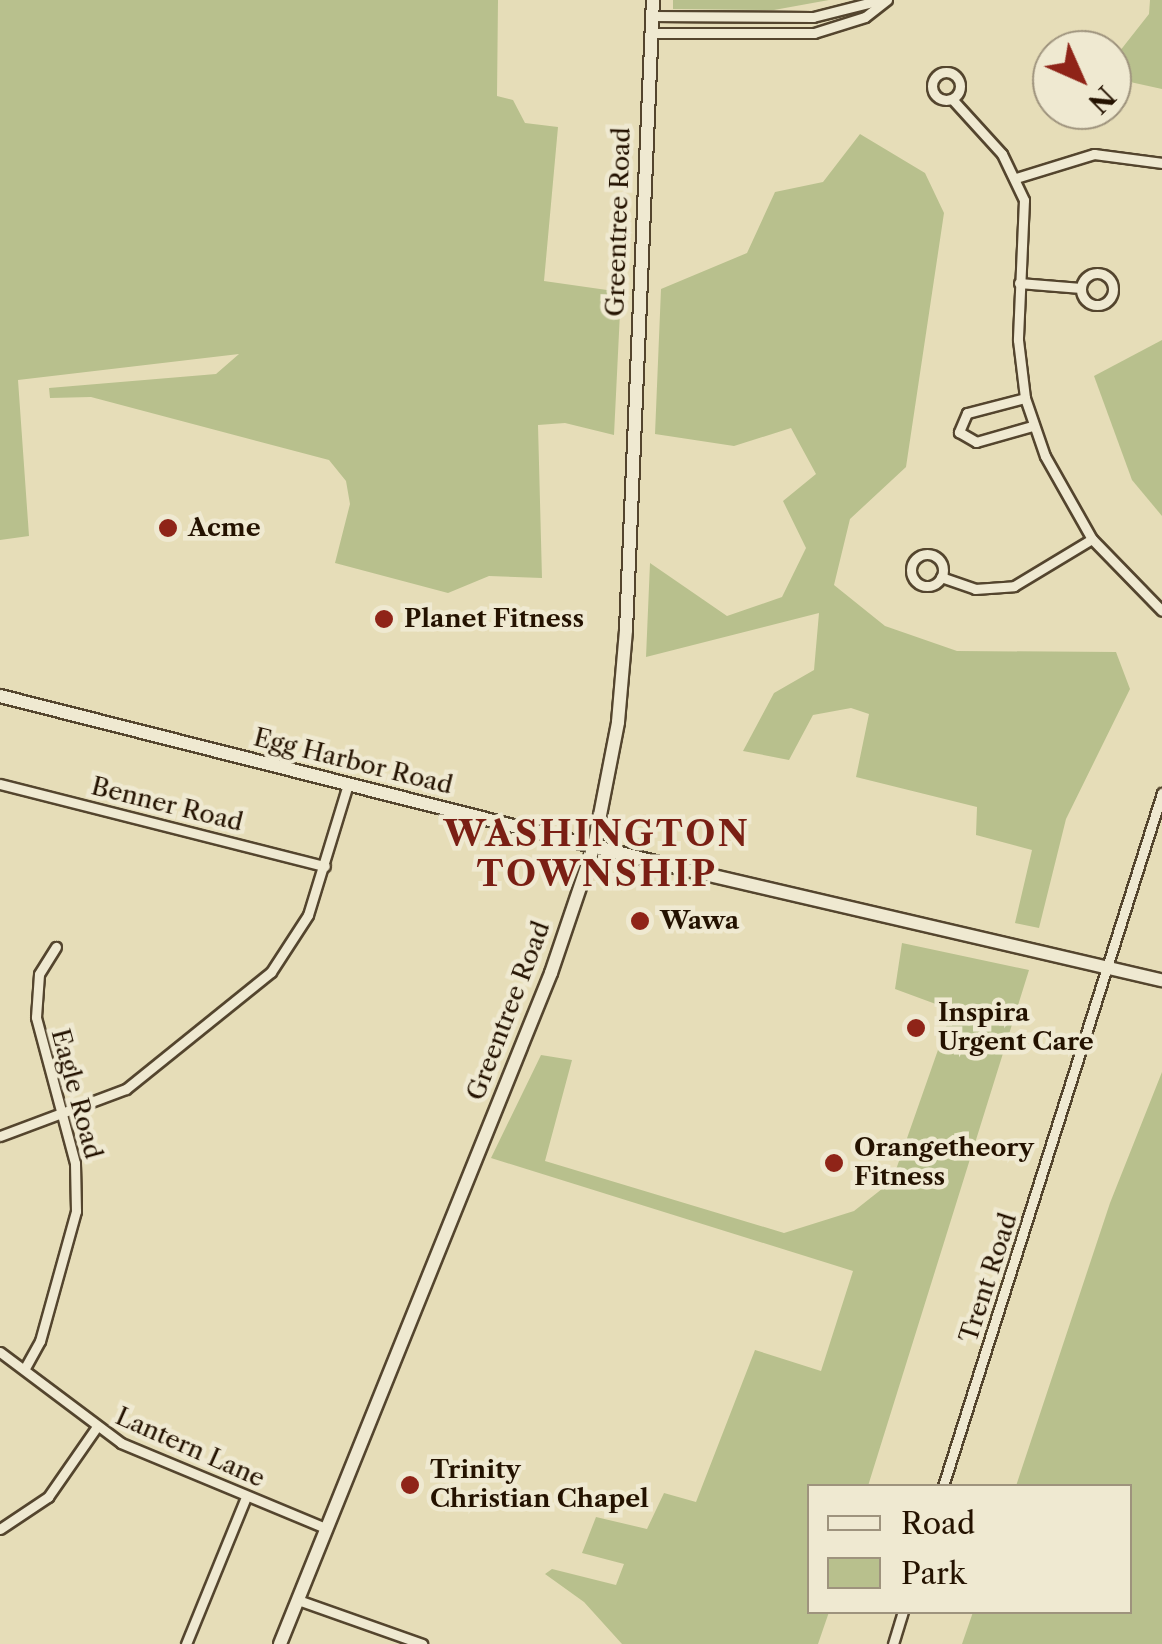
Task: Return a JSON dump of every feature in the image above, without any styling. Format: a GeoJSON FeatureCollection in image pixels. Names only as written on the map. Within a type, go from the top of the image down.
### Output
{"type":"FeatureCollection","features":[{"type":"Feature","properties":{"kind":"street","name":"Greentree Road"},"geometry":{"type":"LineString","coordinates":[[280,1644],[550,973],[594,846],[618,722],[626,630],[653,0]]}},
{"type":"Feature","properties":{"kind":"street"},"geometry":{"type":"LineString","coordinates":[[652,16],[814,17],[883,0]]}},
{"type":"Feature","properties":{"kind":"street"},"geometry":{"type":"LineString","coordinates":[[650,33],[814,33],[865,17],[883,0]]}},
{"type":"Feature","properties":{"kind":"street"},"geometry":{"type":"LineString","coordinates":[[952,99],[1016,178],[1026,215],[1019,283],[1025,398],[1032,426],[1063,494],[1092,539],[1162,610]]}},
{"type":"Feature","properties":{"kind":"street"},"geometry":{"type":"LineString","coordinates":[[1016,178],[1094,154],[1162,164]]}},
{"type":"Feature","properties":{"kind":"street"},"geometry":{"type":"LineString","coordinates":[[1019,283],[1081,288]]}},
{"type":"Feature","properties":{"kind":"street"},"geometry":{"type":"LineString","coordinates":[[1025,398],[967,413],[959,432],[976,442],[1032,426]]}},
{"type":"Feature","properties":{"kind":"street"},"geometry":{"type":"LineString","coordinates":[[941,577],[975,589],[1014,586],[1092,539]]}},
{"type":"Feature","properties":{"kind":"street","name":"Egg Harbor Road"},"geometry":{"type":"LineString","coordinates":[[0,696],[594,846],[1162,980]]}},
{"type":"Feature","properties":{"kind":"street","name":"Benner Road"},"geometry":{"type":"LineString","coordinates":[[0,784],[325,866]]}},
{"type":"Feature","properties":{"kind":"street"},"geometry":{"type":"LineString","coordinates":[[0,1136],[157,1070],[271,972],[304,925],[348,784]]}},
{"type":"Feature","properties":{"kind":"street","name":"Trent Road"},"geometry":{"type":"LineString","coordinates":[[944,1484],[1162,793]]}},
{"type":"Feature","properties":{"kind":"street","name":"Eagle Road"},"geometry":{"type":"LineString","coordinates":[[25,1368],[40,1341],[76,1212],[75,1163],[36,1017],[39,974],[56,947]]}},
{"type":"Feature","properties":{"kind":"street","name":"Lantern Lane"},"geometry":{"type":"LineString","coordinates":[[0,1352],[96,1428],[246,1497],[326,1528]]}},
{"type":"Feature","properties":{"kind":"street"},"geometry":{"type":"LineString","coordinates":[[0,1529],[48,1498],[96,1428]]}},
{"type":"Feature","properties":{"kind":"street"},"geometry":{"type":"LineString","coordinates":[[186,1644],[246,1497]]}},
{"type":"Feature","properties":{"kind":"street"},"geometry":{"type":"LineString","coordinates":[[298,1600],[422,1644]]}},
{"type":"Feature","properties":{"kind":"street"},"geometry":{"type":"LineString","coordinates":[[893,1644],[903,1614]]}},
{"type":"Feature","properties":{"kind":"green space"},"geometry":{"type":"Polygon","coordinates":[[[0,0],[498,0],[497,96],[513,100],[525,123],[558,127],[544,281],[621,292],[614,435],[565,423],[538,425],[542,578],[489,576],[448,593],[335,563],[350,504],[346,481],[329,460],[91,397],[50,398],[49,388],[216,374],[239,354],[18,380],[29,536],[0,540],[0,0]]]}},
{"type":"Feature","properties":{"kind":"green space"},"geometry":{"type":"Polygon","coordinates":[[[673,0],[829,0],[774,10],[673,9],[673,0]]]}},
{"type":"Feature","properties":{"kind":"green space"},"geometry":{"type":"Polygon","coordinates":[[[1150,0],[1162,0],[1162,89],[1132,82],[1132,36],[1149,14],[1150,0]]]}},
{"type":"Feature","properties":{"kind":"green space"},"geometry":{"type":"Polygon","coordinates":[[[860,134],[925,173],[944,213],[906,467],[850,519],[834,585],[885,626],[957,651],[1116,652],[1130,689],[1066,819],[1039,928],[1015,923],[1032,850],[976,835],[977,807],[856,777],[869,714],[851,708],[813,715],[789,760],[743,751],[774,693],[814,670],[819,613],[646,657],[650,563],[727,616],[782,597],[806,548],[783,501],[816,474],[791,428],[734,446],[655,434],[661,289],[747,253],[775,192],[823,182],[860,134]]]}},
{"type":"Feature","properties":{"kind":"green space"},"geometry":{"type":"Polygon","coordinates":[[[1162,340],[1162,516],[1132,480],[1094,376],[1162,340]]]}},
{"type":"Feature","properties":{"kind":"green space"},"geometry":{"type":"Polygon","coordinates":[[[902,943],[1029,970],[869,1484],[807,1484],[807,1614],[828,1614],[818,1644],[622,1644],[584,1602],[545,1574],[552,1569],[616,1585],[624,1564],[582,1553],[596,1517],[647,1529],[664,1493],[696,1502],[755,1350],[821,1371],[853,1271],[491,1158],[541,1055],[572,1060],[545,1161],[784,1233],[854,1211],[892,1181],[952,1010],[895,989],[902,943]]]}},
{"type":"Feature","properties":{"kind":"green space"},"geometry":{"type":"Polygon","coordinates":[[[1162,1072],[1162,1644],[962,1644],[972,1614],[1132,1614],[1132,1484],[1017,1484],[1110,1203],[1162,1072]]]}},
{"type":"Feature","properties":{"kind":"place","name":"Acme"},"geometry":{"type":"Point","coordinates":[168,528]}},
{"type":"Feature","properties":{"kind":"place","name":"Planet Fitness"},"geometry":{"type":"Point","coordinates":[384,619]}},
{"type":"Feature","properties":{"kind":"place","name":"Wawa"},"geometry":{"type":"Point","coordinates":[640,921]}},
{"type":"Feature","properties":{"kind":"place","name":"Inspira Urgent Care"},"geometry":{"type":"Point","coordinates":[916,1028]}},
{"type":"Feature","properties":{"kind":"place","name":"Orangetheory Fitness"},"geometry":{"type":"Point","coordinates":[834,1163]}},
{"type":"Feature","properties":{"kind":"place","name":"Trinity Christian Chapel"},"geometry":{"type":"Point","coordinates":[410,1485]}},
{"type":"Feature","properties":{"kind":"district","name":"WASHINGTON TOWNSHIP"},"geometry":{"type":"Point","coordinates":[597,854]}}]}
